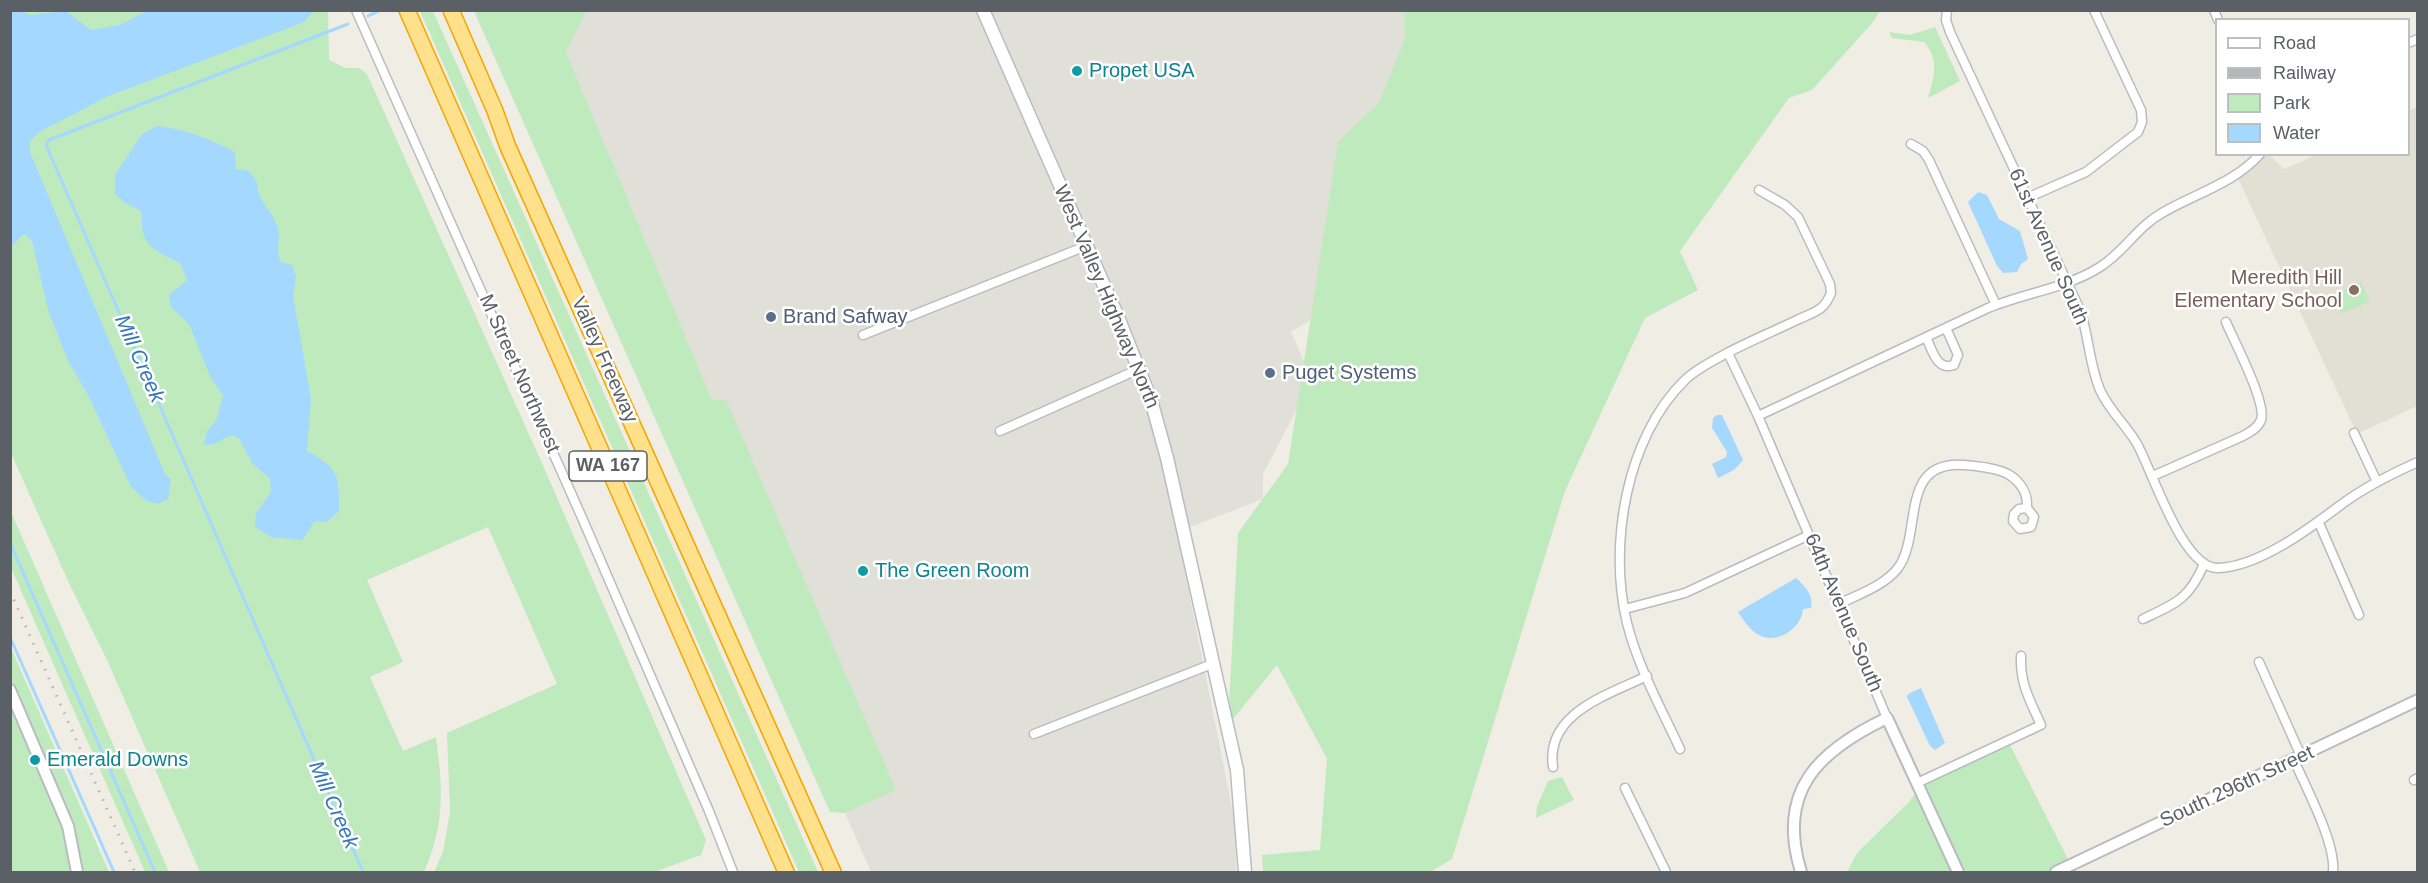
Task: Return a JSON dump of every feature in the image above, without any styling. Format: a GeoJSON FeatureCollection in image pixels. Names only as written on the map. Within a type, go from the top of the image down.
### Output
{"type":"FeatureCollection","features":[{"type":"Feature","properties":{"kind":"highway","name":"Valley Freeway"},"geometry":{"type":"LineString","coordinates":[[406,10],[786,873]]}},
{"type":"Feature","properties":{"kind":"highway","name":"Valley Freeway"},"geometry":{"type":"LineString","coordinates":[[451,10],[495,111],[508,147],[833,873]]}},
{"type":"Feature","properties":{"kind":"main road","name":"West Valley Highway North"},"geometry":{"type":"LineString","coordinates":[[983,10],[1151,399],[1167,458],[1237,771],[1245,873]]}},
{"type":"Feature","properties":{"kind":"street","name":"M Street Northwest"},"geometry":{"type":"LineString","coordinates":[[356,10],[583,520],[709,811],[733,873]]}},
{"type":"Feature","properties":{"kind":"street"},"geometry":{"type":"LineString","coordinates":[[2027,198],[2086,171],[2138,132],[2142,122],[2141,110],[2094,10]]}},
{"type":"Feature","properties":{"kind":"street","name":"61st Avenue South"},"geometry":{"type":"LineString","coordinates":[[1947,15],[2027,198],[2068,282],[2082,317],[2100,389],[2136,443],[2184,543],[2204,564]]}},
{"type":"Feature","properties":{"kind":"street"},"geometry":{"type":"LineString","coordinates":[[1911,144],[1923,151],[1929,160],[1996,305]]}},
{"type":"Feature","properties":{"kind":"street"},"geometry":{"type":"LineString","coordinates":[[1758,416],[1996,305],[2080,279],[2116,256],[2151,220],[2236,174],[2258,156]]}},
{"type":"Feature","properties":{"kind":"street"},"geometry":{"type":"LineString","coordinates":[[1680,749],[1633,643],[1625,609],[1619,570],[1632,471],[1663,407],[1686,379],[1728,353],[1821,308],[1831,293],[1830,284],[1798,217],[1785,204],[1759,190]]}},
{"type":"Feature","properties":{"kind":"street"},"geometry":{"type":"LineString","coordinates":[[863,335],[1086,246]]}},
{"type":"Feature","properties":{"kind":"street"},"geometry":{"type":"LineString","coordinates":[[2153,476],[2243,436],[2259,423],[2262,413],[2259,400],[2226,322]]}},
{"type":"Feature","properties":{"kind":"street"},"geometry":{"type":"LineString","coordinates":[[1926,337],[1939,364],[1950,367],[1956,363],[1958,355],[1946,328]]}},
{"type":"Feature","properties":{"kind":"street","name":"64th Avenue South"},"geometry":{"type":"LineString","coordinates":[[1728,353],[1758,416],[1887,718],[1958,873]]}},
{"type":"Feature","properties":{"kind":"street"},"geometry":{"type":"LineString","coordinates":[[1000,431],[1139,369]]}},
{"type":"Feature","properties":{"kind":"street"},"geometry":{"type":"LineString","coordinates":[[2354,433],[2377,482]]}},
{"type":"Feature","properties":{"kind":"street"},"geometry":{"type":"LineString","coordinates":[[2143,619],[2187,595],[2194,586],[2204,564],[2211,568],[2237,565],[2268,552],[2319,523],[2341,505],[2377,482],[2418,462]]}},
{"type":"Feature","properties":{"kind":"street"},"geometry":{"type":"LineString","coordinates":[[1839,604],[1883,582],[1899,567],[1908,546],[1919,490],[1928,475],[1939,468],[1953,464],[1967,465],[2007,474],[2022,487],[2027,499],[2027,508]]}},
{"type":"Feature","properties":{"kind":"street"},"geometry":{"type":"LineString","coordinates":[[2319,523],[2359,615]]}},
{"type":"Feature","properties":{"kind":"street"},"geometry":{"type":"LineString","coordinates":[[1625,609],[1685,593],[1809,535]]}},
{"type":"Feature","properties":{"kind":"street"},"geometry":{"type":"LineString","coordinates":[[1917,783],[2041,725],[2024,686],[2021,675],[2021,656]]}},
{"type":"Feature","properties":{"kind":"street"},"geometry":{"type":"LineString","coordinates":[[2259,662],[2326,835],[2334,864],[2333,873]]}},
{"type":"Feature","properties":{"kind":"street"},"geometry":{"type":"LineString","coordinates":[[1034,734],[1212,664]]}},
{"type":"Feature","properties":{"kind":"street"},"geometry":{"type":"LineString","coordinates":[[1553,767],[1551,754],[1553,745],[1572,714],[1647,676]]}},
{"type":"Feature","properties":{"kind":"street"},"geometry":{"type":"LineString","coordinates":[[10,690],[69,826],[77,873]]}},
{"type":"Feature","properties":{"kind":"street","name":"South 296th Street"},"geometry":{"type":"LineString","coordinates":[[2056,873],[2418,700]]}},
{"type":"Feature","properties":{"kind":"street"},"geometry":{"type":"LineString","coordinates":[[1800,873],[1794,841],[1794,811],[1802,787],[1820,764],[1850,737],[1887,718]]}},
{"type":"Feature","properties":{"kind":"street"},"geometry":{"type":"LineString","coordinates":[[1625,788],[1666,873]]}},
{"type":"Feature","properties":{"kind":"shaded area"},"geometry":{"type":"Polygon","coordinates":[[[586,10],[1404,11],[1405,38],[1379,102],[1338,142],[1312,319],[1291,332],[1312,380],[1263,474],[1263,499],[1177,532],[1235,823],[1236,872],[871,872],[845,813],[895,789],[712,401],[566,52],[586,10]]]}},
{"type":"Feature","properties":{"kind":"shaded area","name":"Meredith Hill Elementary School"},"geometry":{"type":"Polygon","coordinates":[[[2417,107],[2417,406],[2357,434],[2236,174],[2259,156],[2270,156],[2284,169],[2314,156],[2410,156],[2410,110],[2417,107]]]}},
{"type":"Feature","properties":{"kind":"green space"},"geometry":{"type":"Polygon","coordinates":[[[10,11],[328,11],[329,60],[345,68],[359,68],[367,74],[541,461],[706,840],[701,855],[654,872],[434,872],[443,852],[450,812],[447,733],[557,684],[488,527],[367,580],[403,662],[370,677],[403,751],[436,737],[441,790],[439,822],[431,855],[424,872],[200,872],[107,660],[68,581],[11,453],[10,11]]]}},
{"type":"Feature","properties":{"kind":"green space"},"geometry":{"type":"Polygon","coordinates":[[[420,11],[433,11],[818,872],[799,872],[420,11]]]}},
{"type":"Feature","properties":{"kind":"green space"},"geometry":{"type":"Polygon","coordinates":[[[474,11],[586,11],[566,52],[712,400],[726,400],[896,790],[845,813],[830,812],[474,11]]]}},
{"type":"Feature","properties":{"kind":"green space"},"geometry":{"type":"Polygon","coordinates":[[[1404,11],[1880,11],[1873,22],[1812,90],[1789,98],[1680,251],[1698,290],[1645,318],[1565,491],[1452,859],[1430,872],[1263,872],[1262,855],[1320,850],[1327,759],[1277,665],[1228,725],[1238,533],[1288,464],[1338,142],[1379,102],[1405,38],[1404,11]]]}},
{"type":"Feature","properties":{"kind":"green space"},"geometry":{"type":"Polygon","coordinates":[[[1935,27],[1960,81],[1928,98],[1934,69],[1929,49],[1924,42],[1892,38],[1889,32],[1910,35],[1935,27]]]}},
{"type":"Feature","properties":{"kind":"green space"},"geometry":{"type":"Polygon","coordinates":[[[2361,282],[2370,301],[2341,314],[2333,295],[2361,282]]]}},
{"type":"Feature","properties":{"kind":"green space"},"geometry":{"type":"Polygon","coordinates":[[[11,512],[169,872],[145,872],[11,568],[11,512]]]}},
{"type":"Feature","properties":{"kind":"green space","name":"Emerald Downs"},"geometry":{"type":"Polygon","coordinates":[[[11,648],[109,872],[11,872],[11,648]]]}},
{"type":"Feature","properties":{"kind":"green space"},"geometry":{"type":"Polygon","coordinates":[[[2008,741],[2074,871],[1847,872],[1857,853],[1908,803],[1919,789],[1917,783],[2008,741]]]}},
{"type":"Feature","properties":{"kind":"green space"},"geometry":{"type":"Polygon","coordinates":[[[1562,777],[1574,800],[1536,818],[1537,807],[1548,781],[1562,777]]]}},
{"type":"Feature","properties":{"kind":"water"},"geometry":{"type":"Polygon","coordinates":[[[11,10],[22,11],[30,15],[66,11],[91,30],[120,25],[146,11],[313,11],[304,22],[109,96],[39,132],[30,141],[30,152],[165,474],[171,479],[168,499],[158,504],[147,501],[131,487],[88,395],[68,361],[48,310],[32,241],[24,234],[11,246],[11,10]]]}},
{"type":"Feature","properties":{"kind":"water"},"geometry":{"type":"Polygon","coordinates":[[[157,126],[197,135],[235,152],[236,169],[249,171],[257,182],[259,195],[276,223],[279,233],[278,253],[281,262],[292,265],[296,276],[293,296],[311,399],[307,451],[332,468],[338,481],[339,499],[339,511],[327,522],[315,521],[302,540],[271,537],[255,527],[256,513],[271,492],[270,479],[252,463],[239,438],[231,435],[215,444],[204,445],[207,431],[216,421],[223,396],[210,376],[189,324],[171,307],[169,295],[187,280],[180,263],[156,250],[146,240],[143,232],[142,212],[115,194],[115,175],[142,134],[157,126]]]}},
{"type":"Feature","properties":{"kind":"water"},"geometry":{"type":"Polygon","coordinates":[[[1978,192],[1987,195],[1999,219],[2020,231],[2028,259],[2021,264],[2017,272],[2003,273],[1997,266],[1968,202],[1978,192]]]}},
{"type":"Feature","properties":{"kind":"water"},"geometry":{"type":"Polygon","coordinates":[[[1722,415],[1743,460],[1734,470],[1718,478],[1712,464],[1726,457],[1727,452],[1712,428],[1713,418],[1722,415]]]}},
{"type":"Feature","properties":{"kind":"water"},"geometry":{"type":"Polygon","coordinates":[[[1796,578],[1810,595],[1812,603],[1811,608],[1803,609],[1802,616],[1794,628],[1782,636],[1768,638],[1761,636],[1748,626],[1738,612],[1796,578]]]}},
{"type":"Feature","properties":{"kind":"water"},"geometry":{"type":"Polygon","coordinates":[[[1921,688],[1945,743],[1935,750],[1930,746],[1907,697],[1908,694],[1921,688]]]}},
{"type":"Feature","properties":{"kind":"waterway","name":"Mill Creek"},"geometry":{"type":"LineString","coordinates":[[368,16],[379,11]]}},
{"type":"Feature","properties":{"kind":"waterway","name":"Mill Creek"},"geometry":{"type":"LineString","coordinates":[[348,24],[49,140],[46,145],[363,872]]}},
{"type":"Feature","properties":{"kind":"waterway"},"geometry":{"type":"LineString","coordinates":[[10,543],[155,872]]}},
{"type":"Feature","properties":{"kind":"waterway"},"geometry":{"type":"LineString","coordinates":[[10,637],[114,872]]}},
{"type":"Feature","properties":{"kind":"railway"},"geometry":{"type":"LineString","coordinates":[[10,591],[135,872]]}},
{"type":"Feature","properties":{"kind":"place","name":"Propet USA"},"geometry":{"type":"Point","coordinates":[1077,71]}},
{"type":"Feature","properties":{"kind":"place","name":"Meredith Hill Elementary School"},"geometry":{"type":"Point","coordinates":[2354,290]}},
{"type":"Feature","properties":{"kind":"place","name":"Brand Safway"},"geometry":{"type":"Point","coordinates":[771,317]}},
{"type":"Feature","properties":{"kind":"place","name":"Puget Systems"},"geometry":{"type":"Point","coordinates":[1270,373]}},
{"type":"Feature","properties":{"kind":"place","name":"The Green Room"},"geometry":{"type":"Point","coordinates":[863,571]}},
{"type":"Feature","properties":{"kind":"place","name":"Emerald Downs"},"geometry":{"type":"Point","coordinates":[35,760]}}]}
